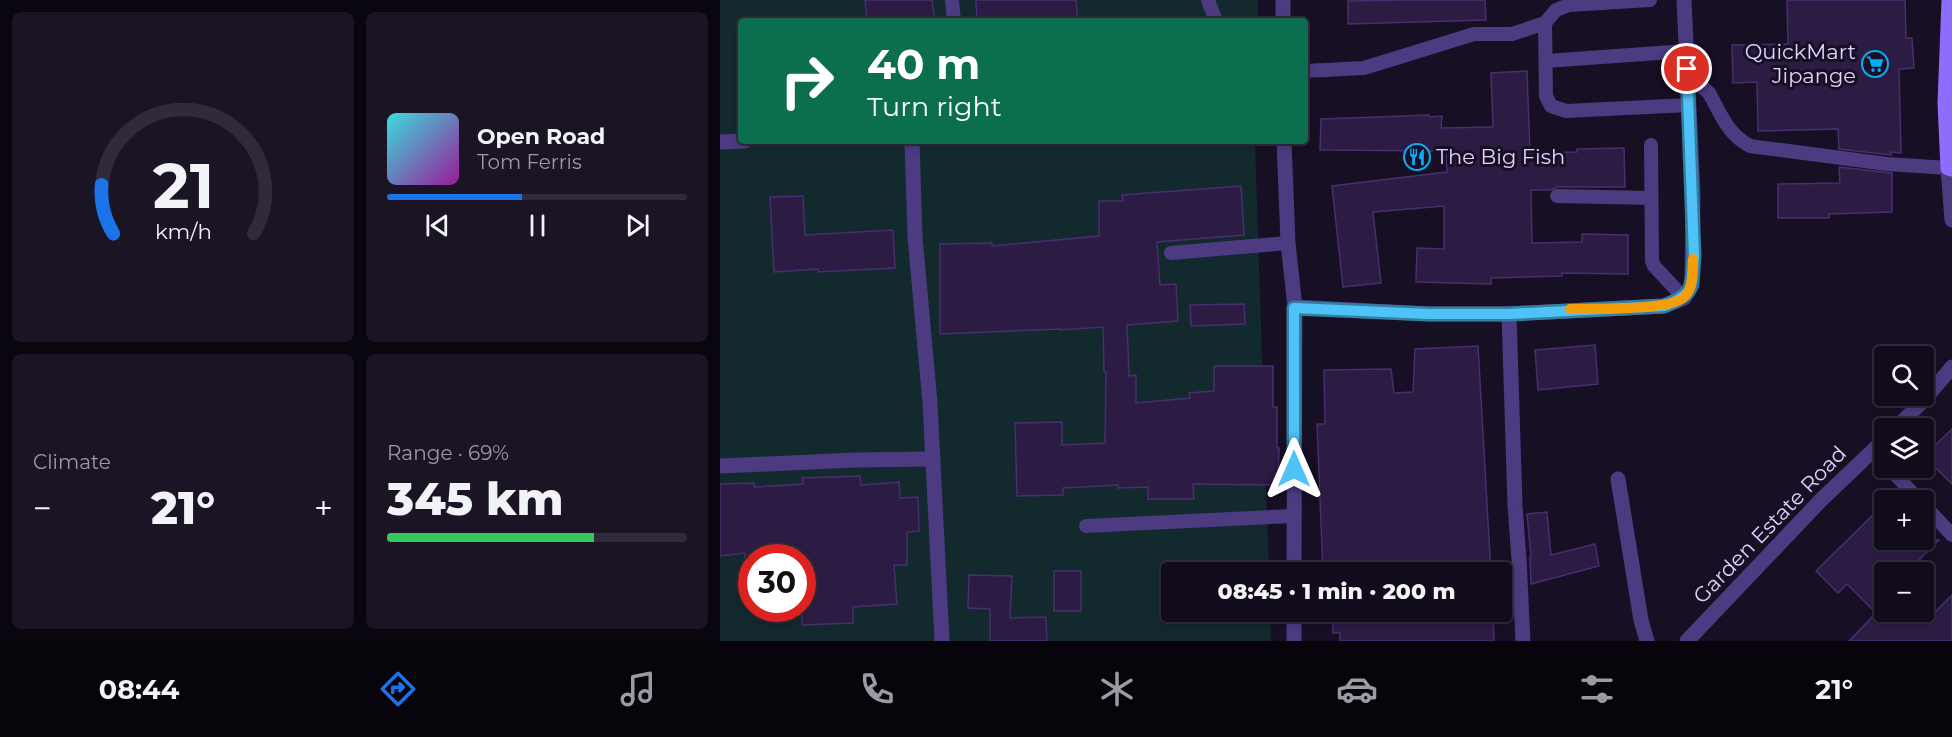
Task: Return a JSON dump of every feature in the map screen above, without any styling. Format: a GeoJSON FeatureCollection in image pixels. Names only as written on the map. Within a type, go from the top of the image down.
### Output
{"type":"FeatureCollection","features":[{"type":"Feature","properties":{"kind":"main road"},"geometry":{"type":"LineString","coordinates":[[1949,0],[1945,103],[1950,168]]}},
{"type":"Feature","properties":{"kind":"street"},"geometry":{"type":"LineString","coordinates":[[1282,0],[1282,18]]}},
{"type":"Feature","properties":{"kind":"street"},"geometry":{"type":"LineString","coordinates":[[1294,308],[1429,314],[1509,314],[1664,306],[1684,298],[1692,285],[1694,256],[1684,0]]}},
{"type":"Feature","properties":{"kind":"street"},"geometry":{"type":"LineString","coordinates":[[720,142],[738,141]]}},
{"type":"Feature","properties":{"kind":"street"},"geometry":{"type":"LineString","coordinates":[[912,144],[915,237],[930,402],[942,641]]}},
{"type":"Feature","properties":{"kind":"street"},"geometry":{"type":"LineString","coordinates":[[1284,144],[1288,243],[1294,308],[1294,562]]}},
{"type":"Feature","properties":{"kind":"street"},"geometry":{"type":"LineString","coordinates":[[1950,168],[1952,220]]}},
{"type":"Feature","properties":{"kind":"street"},"geometry":{"type":"LineString","coordinates":[[1509,314],[1515,506],[1520,558],[1523,641]]}},
{"type":"Feature","properties":{"kind":"street"},"geometry":{"type":"LineString","coordinates":[[1906,418],[1952,367]]}},
{"type":"Feature","properties":{"kind":"street","name":"Garden Estate Road"},"geometry":{"type":"LineString","coordinates":[[1687,641],[1821,500],[1873,451]]}},
{"type":"Feature","properties":{"kind":"street"},"geometry":{"type":"LineString","coordinates":[[720,466],[932,459]]}},
{"type":"Feature","properties":{"kind":"street"},"geometry":{"type":"LineString","coordinates":[[1618,479],[1641,620],[1647,641]]}},
{"type":"Feature","properties":{"kind":"street"},"geometry":{"type":"LineString","coordinates":[[1294,622],[1294,641]]}},
{"type":"Feature","properties":{"kind":"lane"},"geometry":{"type":"LineString","coordinates":[[952,0],[954,18]]}},
{"type":"Feature","properties":{"kind":"lane"},"geometry":{"type":"LineString","coordinates":[[1208,0],[1215,18]]}},
{"type":"Feature","properties":{"kind":"lane"},"geometry":{"type":"LineString","coordinates":[[1308,71],[1364,68],[1474,34],[1512,34],[1545,22],[1556,10],[1569,5],[1650,0]]}},
{"type":"Feature","properties":{"kind":"lane"},"geometry":{"type":"LineString","coordinates":[[1545,22],[1546,96],[1551,106],[1566,111],[1689,105]]}},
{"type":"Feature","properties":{"kind":"lane"},"geometry":{"type":"LineString","coordinates":[[1546,61],[1686,51]]}},
{"type":"Feature","properties":{"kind":"lane"},"geometry":{"type":"LineString","coordinates":[[1688,86],[1695,84],[1705,88],[1729,130],[1739,140],[1750,146],[1887,164],[1950,168]]}},
{"type":"Feature","properties":{"kind":"lane"},"geometry":{"type":"LineString","coordinates":[[1651,145],[1652,261],[1659,272],[1684,298]]}},
{"type":"Feature","properties":{"kind":"lane"},"geometry":{"type":"LineString","coordinates":[[1557,196],[1651,198]]}},
{"type":"Feature","properties":{"kind":"lane"},"geometry":{"type":"LineString","coordinates":[[1172,253],[1288,243]]}},
{"type":"Feature","properties":{"kind":"lane"},"geometry":{"type":"LineString","coordinates":[[1898,478],[1910,490]]}},
{"type":"Feature","properties":{"kind":"lane"},"geometry":{"type":"LineString","coordinates":[[1086,526],[1293,516]]}},
{"type":"Feature","properties":{"kind":"lane"},"geometry":{"type":"LineString","coordinates":[[1934,516],[1952,535]]}},
{"type":"Feature","properties":{"kind":"green space"},"geometry":{"type":"Polygon","coordinates":[[[720,0],[1258,0],[1258,18],[738,18],[738,144],[1255,144],[1269,562],[1161,562],[1161,622],[1270,622],[1271,641],[720,641],[720,0]]]}},
{"type":"Feature","properties":{"kind":"building"},"geometry":{"type":"Polygon","coordinates":[[[865,0],[932,0],[935,18],[867,18],[865,0]]]}},
{"type":"Feature","properties":{"kind":"building"},"geometry":{"type":"Polygon","coordinates":[[[976,0],[1076,0],[1078,18],[977,18],[976,0]]]}},
{"type":"Feature","properties":{"kind":"building"},"geometry":{"type":"Polygon","coordinates":[[[1485,0],[1486,20],[1348,24],[1348,1],[1485,0]]]}},
{"type":"Feature","properties":{"kind":"building"},"geometry":{"type":"Polygon","coordinates":[[[1787,0],[1905,0],[1906,38],[1912,38],[1914,68],[1899,69],[1901,153],[1891,152],[1891,155],[1839,149],[1838,129],[1758,131],[1757,82],[1733,83],[1732,45],[1788,44],[1787,0]]]}},
{"type":"Feature","properties":{"kind":"building"},"geometry":{"type":"Polygon","coordinates":[[[1527,71],[1530,153],[1624,148],[1625,187],[1557,187],[1551,190],[1531,190],[1532,243],[1582,242],[1582,234],[1628,235],[1628,274],[1562,273],[1562,276],[1491,278],[1491,284],[1416,282],[1417,248],[1444,249],[1444,206],[1373,212],[1381,283],[1343,287],[1332,186],[1447,172],[1446,151],[1320,150],[1321,119],[1429,115],[1429,117],[1442,116],[1441,128],[1493,127],[1491,73],[1527,71]]]}},
{"type":"Feature","properties":{"kind":"building"},"geometry":{"type":"Polygon","coordinates":[[[1839,167],[1892,173],[1892,212],[1829,214],[1829,218],[1778,218],[1778,184],[1840,183],[1839,167]]]}},
{"type":"Feature","properties":{"kind":"building"},"geometry":{"type":"Polygon","coordinates":[[[1241,186],[1244,235],[1157,242],[1160,285],[1176,284],[1178,321],[1127,325],[1129,376],[1136,375],[1136,403],[1190,398],[1189,393],[1214,391],[1214,366],[1273,366],[1273,407],[1277,407],[1277,448],[1279,448],[1278,485],[1193,484],[1194,499],[1148,499],[1148,487],[1118,488],[1118,485],[1063,488],[1063,495],[1017,496],[1015,423],[1062,422],[1062,445],[1105,443],[1106,372],[1104,372],[1103,327],[940,334],[940,244],[992,243],[992,246],[1099,236],[1099,201],[1123,201],[1122,195],[1241,186]]]}},
{"type":"Feature","properties":{"kind":"building"},"geometry":{"type":"Polygon","coordinates":[[[803,196],[805,235],[893,230],[895,268],[774,272],[770,197],[803,196]]]}},
{"type":"Feature","properties":{"kind":"building"},"geometry":{"type":"Polygon","coordinates":[[[1244,304],[1245,324],[1191,326],[1190,305],[1244,304]]]}},
{"type":"Feature","properties":{"kind":"building"},"geometry":{"type":"Polygon","coordinates":[[[1595,345],[1598,384],[1538,390],[1535,350],[1595,345]]]}},
{"type":"Feature","properties":{"kind":"building"},"geometry":{"type":"Polygon","coordinates":[[[1478,346],[1490,562],[1323,562],[1317,424],[1325,424],[1324,370],[1391,369],[1394,393],[1413,392],[1415,349],[1478,346]]]}},
{"type":"Feature","properties":{"kind":"building"},"geometry":{"type":"Polygon","coordinates":[[[1952,429],[1952,484],[1934,466],[1934,446],[1952,429]]]}},
{"type":"Feature","properties":{"kind":"building"},"geometry":{"type":"Polygon","coordinates":[[[860,476],[861,485],[899,482],[900,498],[918,497],[919,531],[907,532],[907,565],[894,565],[897,604],[853,607],[853,623],[802,625],[802,622],[816,622],[816,544],[738,544],[738,554],[720,556],[720,484],[754,483],[754,487],[803,484],[802,478],[860,476]]]}},
{"type":"Feature","properties":{"kind":"building"},"geometry":{"type":"Polygon","coordinates":[[[1547,512],[1551,555],[1595,544],[1599,566],[1531,584],[1527,514],[1547,512]]]}},
{"type":"Feature","properties":{"kind":"building"},"geometry":{"type":"Polygon","coordinates":[[[1874,514],[1874,550],[1929,550],[1917,562],[1874,562],[1874,611],[1847,584],[1838,593],[1816,571],[1874,514]]]}},
{"type":"Feature","properties":{"kind":"building"},"geometry":{"type":"Polygon","coordinates":[[[1054,571],[1081,571],[1081,611],[1054,611],[1054,571]]]}},
{"type":"Feature","properties":{"kind":"building"},"geometry":{"type":"Polygon","coordinates":[[[969,575],[1012,576],[1010,618],[1046,617],[1047,641],[990,641],[990,609],[968,608],[969,575]]]}},
{"type":"Feature","properties":{"kind":"building"},"geometry":{"type":"Polygon","coordinates":[[[1952,595],[1952,641],[1849,641],[1874,615],[1874,622],[1934,622],[1934,612],[1952,595]]]}},
{"type":"Feature","properties":{"kind":"building"},"geometry":{"type":"Polygon","coordinates":[[[1332,622],[1493,622],[1494,641],[1340,641],[1340,633],[1333,633],[1332,622]]]}},
{"type":"Feature","properties":{"kind":"slow traffic"},"geometry":{"type":"LineString","coordinates":[[1570,309],[1664,306],[1684,298],[1692,285],[1693,259]]}},
{"type":"Feature","properties":{"kind":"place","name":"QuickMart Jipange"},"geometry":{"type":"Point","coordinates":[1875,64]}},
{"type":"Feature","properties":{"kind":"place","name":"The Big Fish"},"geometry":{"type":"Point","coordinates":[1417,157]}},
{"type":"Feature","properties":{"kind":"route"},"geometry":{"type":"LineString","coordinates":[[1294,469],[1294,308],[1429,314],[1509,314],[1664,306],[1684,298],[1692,285],[1694,256],[1687,69]]}}]}
